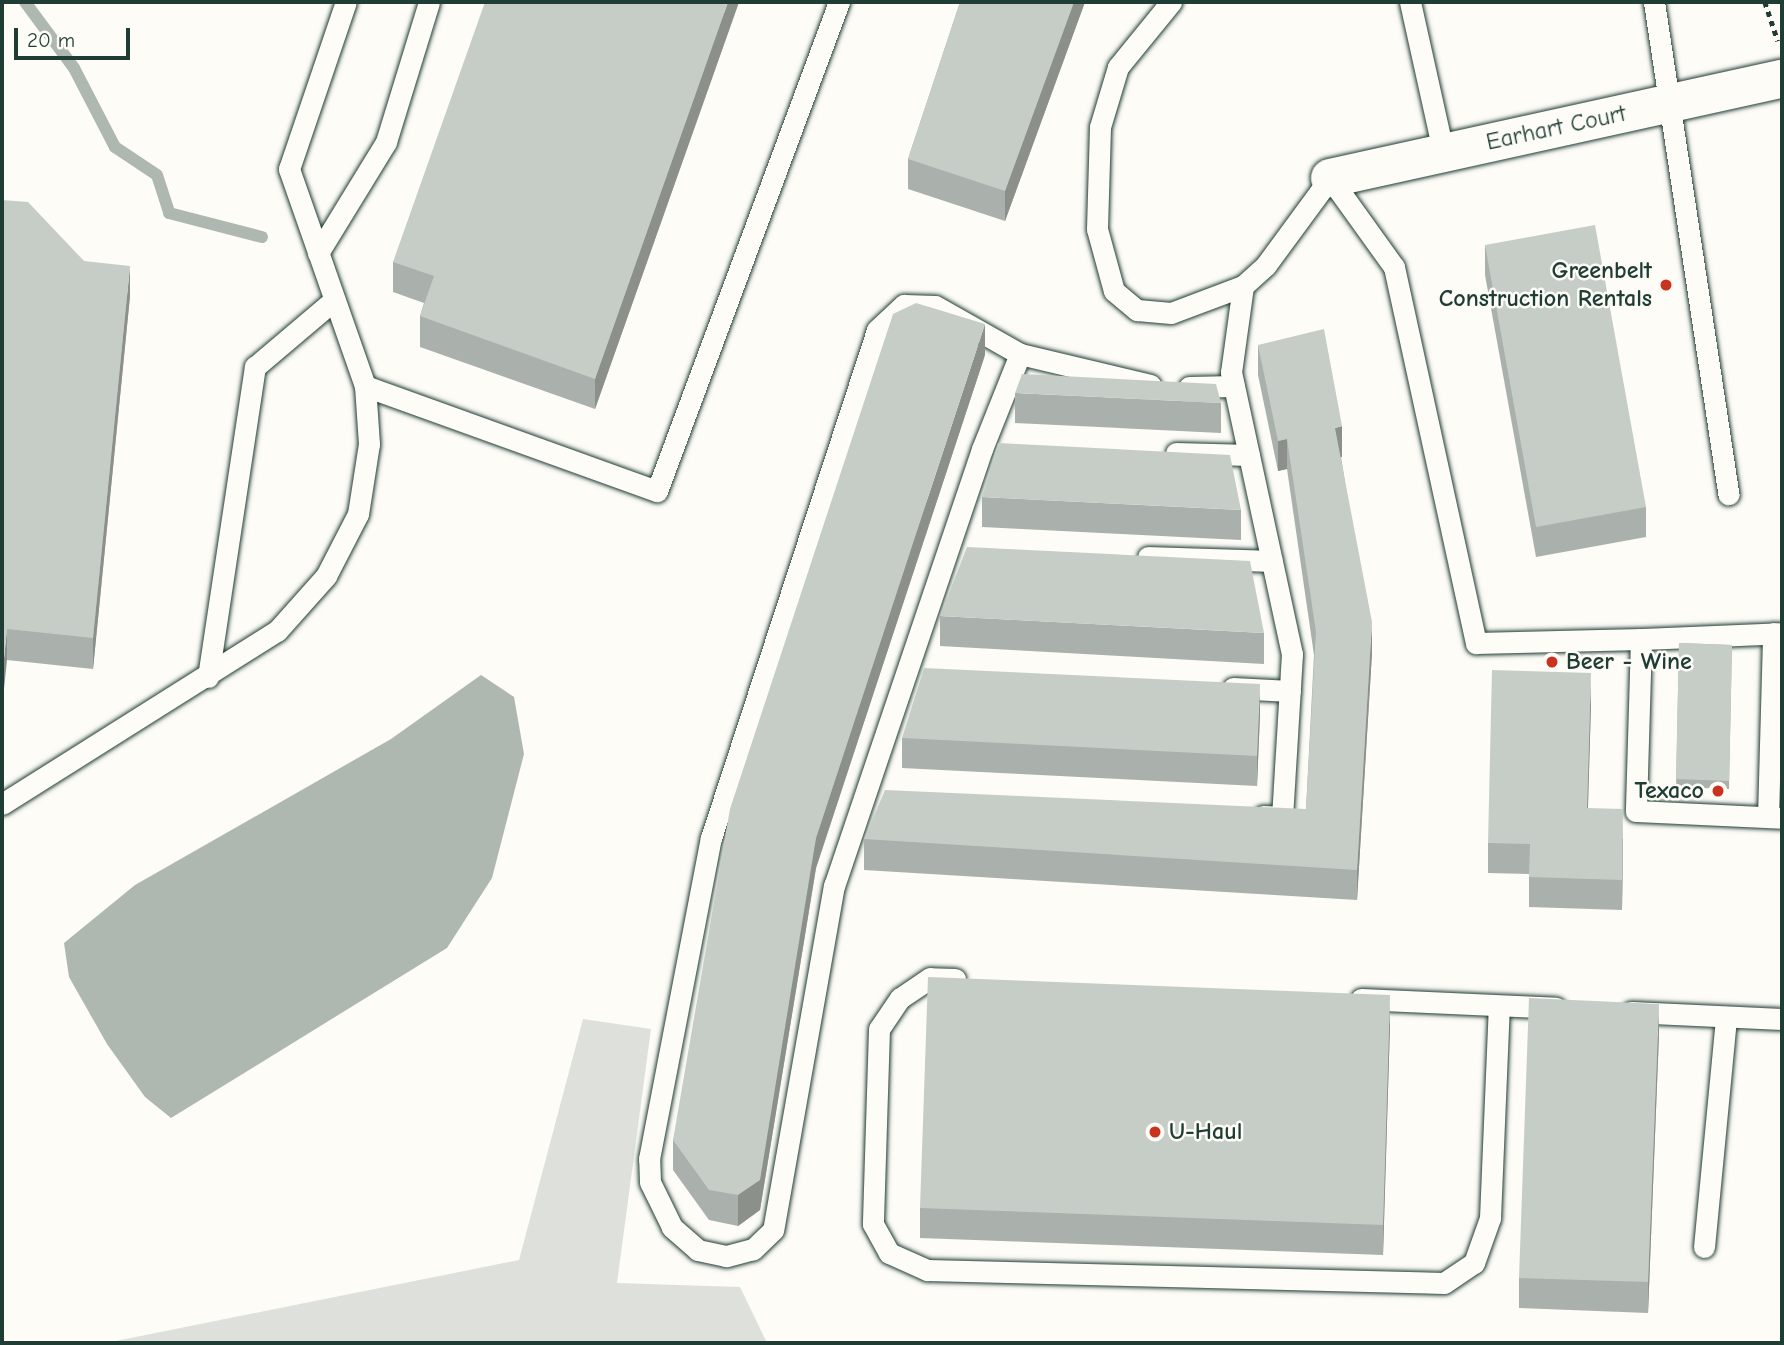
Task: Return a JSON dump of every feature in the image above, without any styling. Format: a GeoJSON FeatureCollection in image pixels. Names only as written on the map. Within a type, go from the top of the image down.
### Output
{"type":"FeatureCollection","features":[{"type":"Feature","properties":{"kind":"street","name":"Earhart Court"},"geometry":{"type":"LineString","coordinates":[[1330,178],[1443,151],[1782,79]]}},
{"type":"Feature","properties":{"kind":"lane"},"geometry":{"type":"LineString","coordinates":[[2,804],[208,677],[277,631],[326,576],[358,514],[369,444],[365,386],[289,169],[346,2]]}},
{"type":"Feature","properties":{"kind":"lane"},"geometry":{"type":"LineString","coordinates":[[318,253],[386,142],[429,2]]}},
{"type":"Feature","properties":{"kind":"lane"},"geometry":{"type":"LineString","coordinates":[[365,386],[657,491],[839,2]]}},
{"type":"Feature","properties":{"kind":"lane"},"geometry":{"type":"LineString","coordinates":[[1171,2],[1118,68],[1100,127],[1097,229],[1103,266],[1114,291],[1137,310],[1171,313],[1243,286],[1266,265],[1330,178],[1394,267],[1476,643],[1777,633],[1775,817],[1636,811],[1641,639]]}},
{"type":"Feature","properties":{"kind":"lane"},"geometry":{"type":"LineString","coordinates":[[1410,2],[1443,151]]}},
{"type":"Feature","properties":{"kind":"lane"},"geometry":{"type":"LineString","coordinates":[[1654,2],[1674,103],[1728,494]]}},
{"type":"Feature","properties":{"kind":"lane"},"geometry":{"type":"LineString","coordinates":[[1241,815],[1282,817],[1292,654],[1234,386],[1243,286]]}},
{"type":"Feature","properties":{"kind":"lane"},"geometry":{"type":"LineString","coordinates":[[208,677],[255,367],[334,300]]}},
{"type":"Feature","properties":{"kind":"lane"},"geometry":{"type":"LineString","coordinates":[[1020,354],[982,449],[948,549],[908,676],[876,794],[834,885],[773,1230],[753,1249],[726,1256],[698,1250],[672,1227],[650,1182],[649,1159],[669,1052],[711,838],[877,330],[904,305],[935,306],[1020,354],[1161,388],[1234,386]]}},
{"type":"Feature","properties":{"kind":"lane"},"geometry":{"type":"LineString","coordinates":[[982,449],[1009,449]]}},
{"type":"Feature","properties":{"kind":"lane"},"geometry":{"type":"LineString","coordinates":[[1155,453],[1249,455]]}},
{"type":"Feature","properties":{"kind":"lane"},"geometry":{"type":"LineString","coordinates":[[948,549],[975,550]]}},
{"type":"Feature","properties":{"kind":"lane"},"geometry":{"type":"LineString","coordinates":[[1123,556],[1272,561]]}},
{"type":"Feature","properties":{"kind":"lane"},"geometry":{"type":"LineString","coordinates":[[908,676],[935,677]]}},
{"type":"Feature","properties":{"kind":"lane"},"geometry":{"type":"LineString","coordinates":[[1208,688],[1290,691]]}},
{"type":"Feature","properties":{"kind":"lane"},"geometry":{"type":"LineString","coordinates":[[985,981],[930,978],[900,998],[879,1029],[873,1224],[889,1253],[927,1270],[1444,1283],[1474,1263],[1490,1218],[1499,1006]]}},
{"type":"Feature","properties":{"kind":"lane"},"geometry":{"type":"LineString","coordinates":[[1332,998],[1579,1010]]}},
{"type":"Feature","properties":{"kind":"lane"},"geometry":{"type":"LineString","coordinates":[[1606,1011],[1782,1019]]}},
{"type":"Feature","properties":{"kind":"lane"},"geometry":{"type":"LineString","coordinates":[[1704,1247],[1726,1017]]}},
{"type":"Feature","properties":{"kind":"path"},"geometry":{"type":"LineString","coordinates":[[1765,2],[1772,15]]}},
{"type":"Feature","properties":{"kind":"shaded area"},"geometry":{"type":"Polygon","coordinates":[[[481,675],[514,697],[524,754],[492,878],[447,948],[171,1118],[145,1097],[107,1044],[69,977],[64,943],[135,885],[391,739],[481,675]]]}},
{"type":"Feature","properties":{"kind":"shaded area"},"geometry":{"type":"Polygon","coordinates":[[[583,1019],[651,1029],[617,1283],[740,1287],[767,1343],[106,1343],[519,1260],[583,1019]]]}},
{"type":"Feature","properties":{"kind":"building"},"geometry":{"type":"Polygon","coordinates":[[[485,2],[728,2],[595,379],[420,316],[434,276],[393,262],[485,2]]]}},
{"type":"Feature","properties":{"kind":"building"},"geometry":{"type":"Polygon","coordinates":[[[960,2],[1074,2],[1005,191],[908,159],[960,2]]]}},
{"type":"Feature","properties":{"kind":"building"},"geometry":{"type":"Polygon","coordinates":[[[2,200],[28,202],[84,261],[130,266],[93,638],[7,629],[2,678],[2,200]]]}},
{"type":"Feature","properties":{"kind":"building"},"geometry":{"type":"Polygon","coordinates":[[[1595,225],[1646,507],[1536,527],[1485,245],[1595,225]]]}},
{"type":"Feature","properties":{"kind":"building"},"geometry":{"type":"Polygon","coordinates":[[[916,303],[985,324],[816,838],[760,1180],[738,1195],[709,1190],[673,1140],[730,809],[893,314],[916,303]]]}},
{"type":"Feature","properties":{"kind":"building"},"geometry":{"type":"Polygon","coordinates":[[[1324,329],[1342,426],[1335,428],[1372,622],[1357,870],[864,839],[885,790],[1306,809],[1316,632],[1287,439],[1278,441],[1258,345],[1324,329]]]}},
{"type":"Feature","properties":{"kind":"building"},"geometry":{"type":"Polygon","coordinates":[[[1022,374],[1216,384],[1221,403],[1015,393],[1022,374]]]}},
{"type":"Feature","properties":{"kind":"building"},"geometry":{"type":"Polygon","coordinates":[[[998,443],[1230,455],[1241,510],[982,497],[998,443]]]}},
{"type":"Feature","properties":{"kind":"building"},"geometry":{"type":"Polygon","coordinates":[[[967,547],[1250,561],[1264,633],[940,616],[967,547]]]}},
{"type":"Feature","properties":{"kind":"building"},"geometry":{"type":"Polygon","coordinates":[[[1679,643],[1732,645],[1729,781],[1676,779],[1679,643]]]}},
{"type":"Feature","properties":{"kind":"building"},"geometry":{"type":"Polygon","coordinates":[[[924,668],[1260,684],[1257,756],[902,738],[924,668]]]}},
{"type":"Feature","properties":{"kind":"building"},"geometry":{"type":"Polygon","coordinates":[[[1492,670],[1591,673],[1587,808],[1623,809],[1622,880],[1529,877],[1530,844],[1488,843],[1492,670]]]}},
{"type":"Feature","properties":{"kind":"building","name":"U-Haul"},"geometry":{"type":"Polygon","coordinates":[[[928,977],[1390,995],[1383,1225],[920,1208],[928,977]]]}},
{"type":"Feature","properties":{"kind":"building"},"geometry":{"type":"Polygon","coordinates":[[[1529,998],[1659,1004],[1648,1282],[1519,1278],[1529,998]]]}},
{"type":"Feature","properties":{"kind":"waterway"},"geometry":{"type":"LineString","coordinates":[[25,2],[74,68],[115,147],[157,175],[169,213],[262,237]]}},
{"type":"Feature","properties":{"kind":"place","name":"Greenbelt Construction Rentals"},"geometry":{"type":"Point","coordinates":[1666,285]}},
{"type":"Feature","properties":{"kind":"place","name":"Beer - Wine"},"geometry":{"type":"Point","coordinates":[1552,662]}},
{"type":"Feature","properties":{"kind":"place","name":"Texaco"},"geometry":{"type":"Point","coordinates":[1718,791]}},
{"type":"Feature","properties":{"kind":"place","name":"U-Haul"},"geometry":{"type":"Point","coordinates":[1155,1132]}}]}
